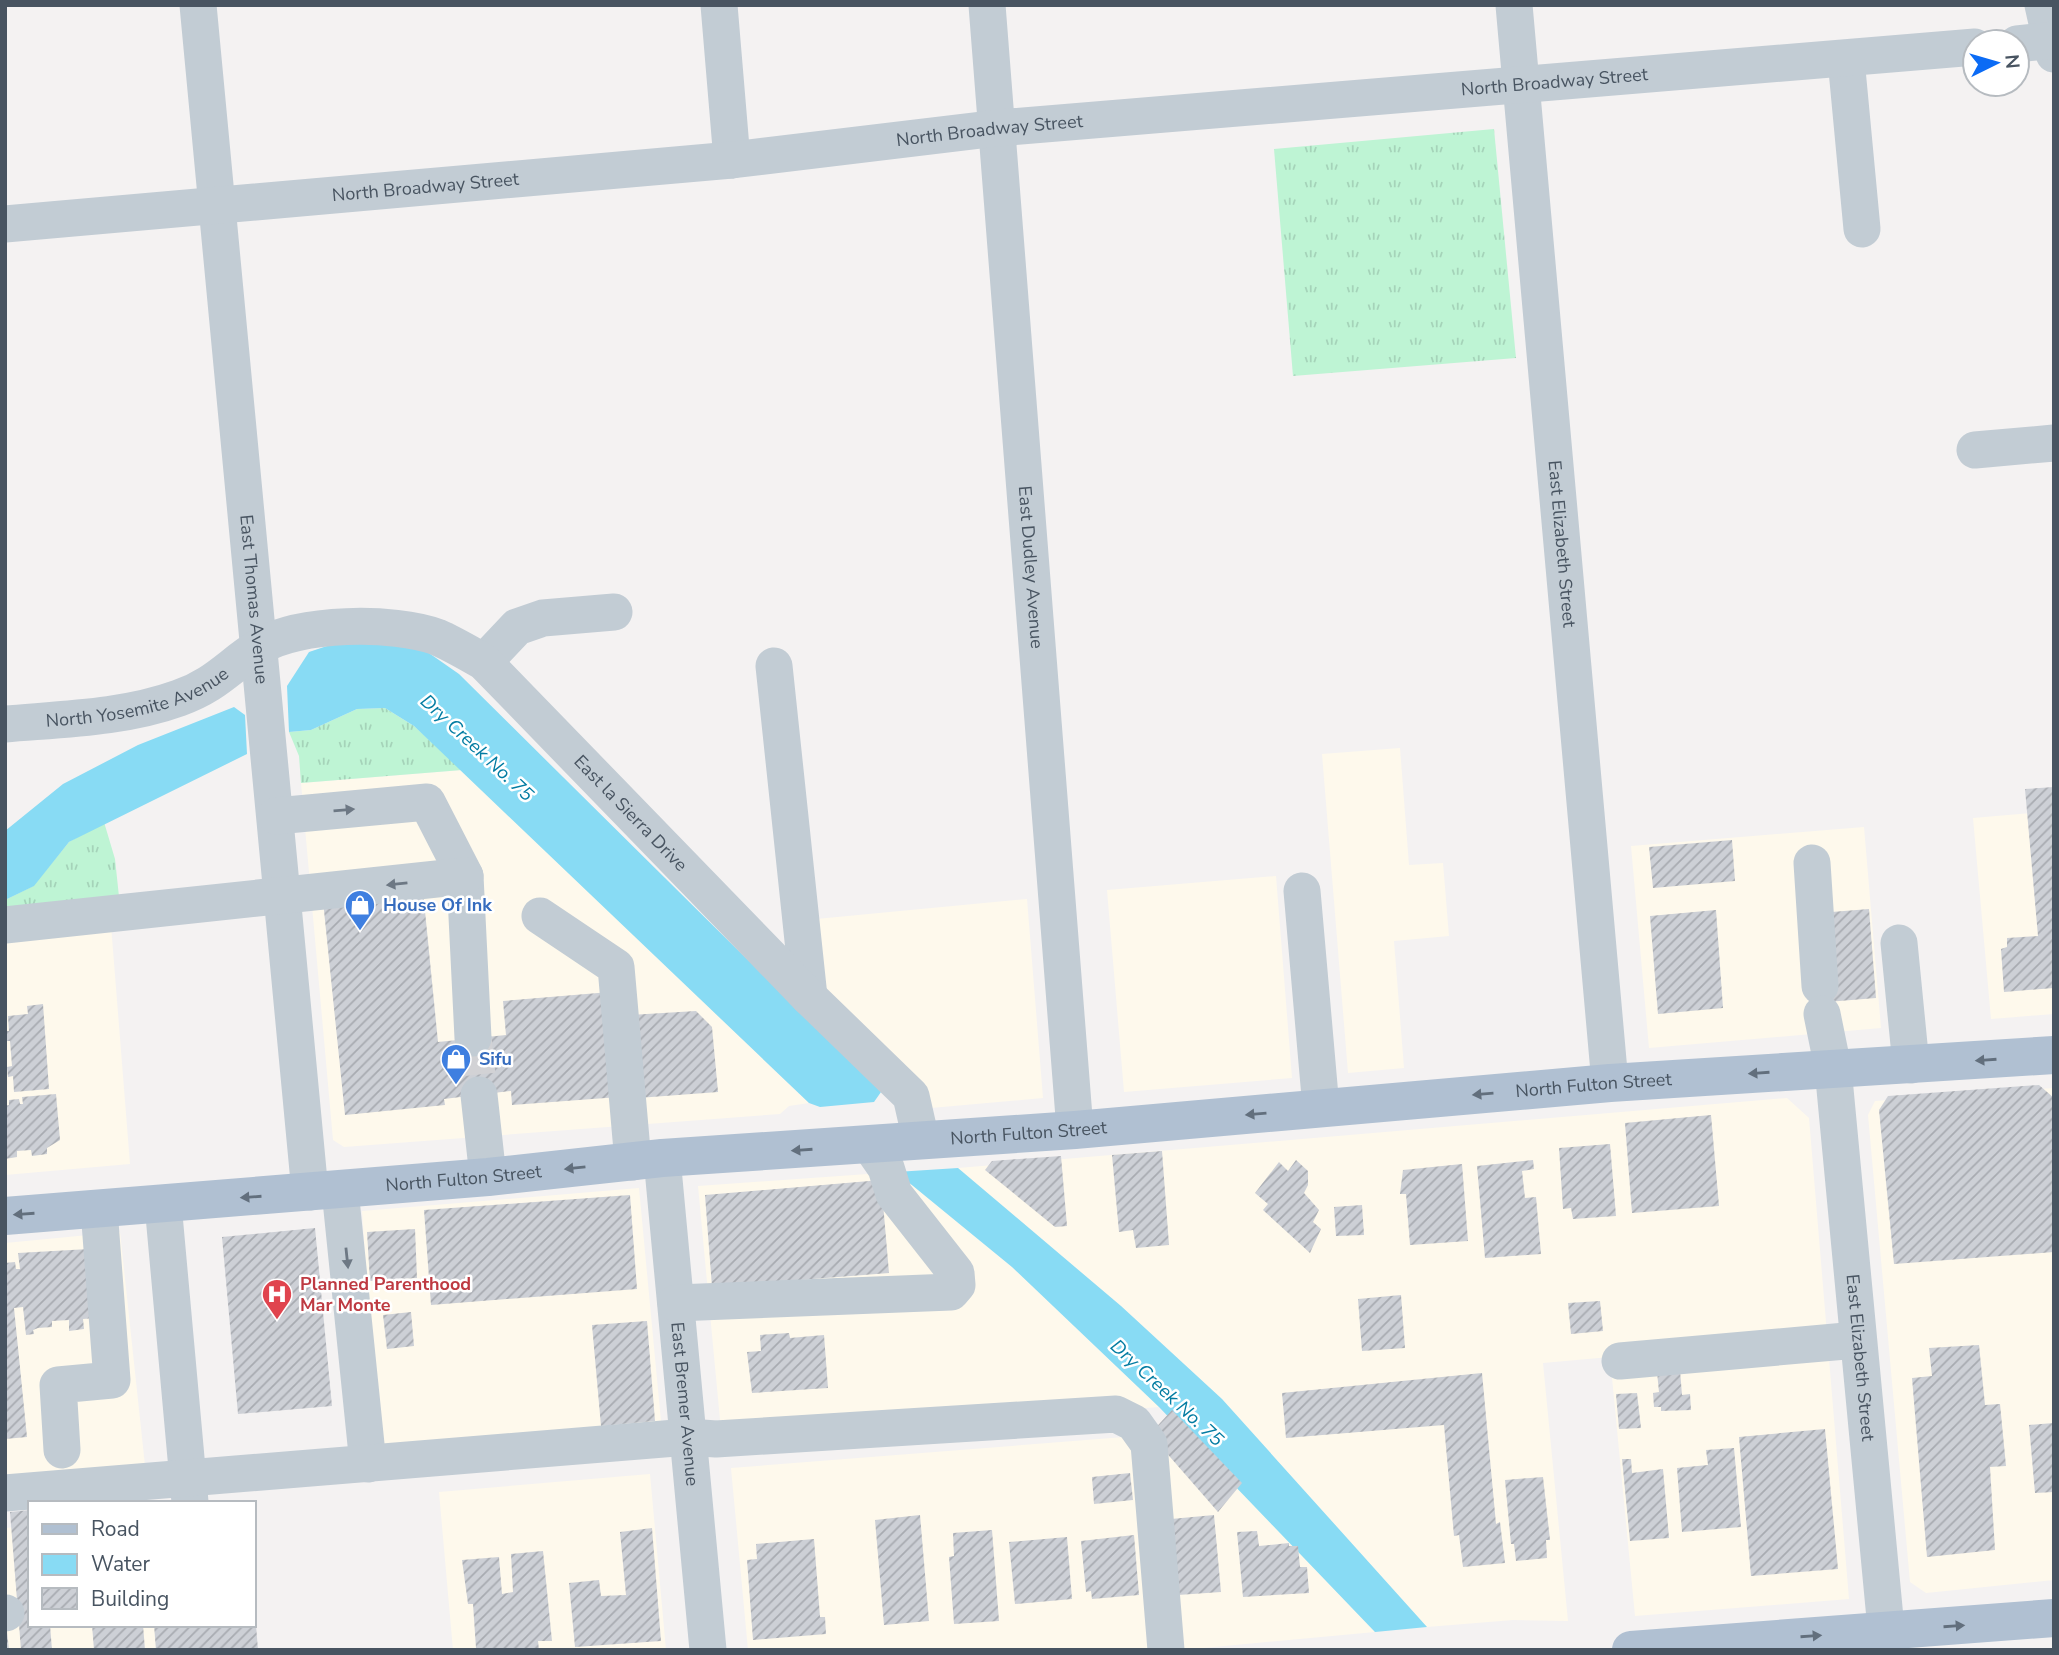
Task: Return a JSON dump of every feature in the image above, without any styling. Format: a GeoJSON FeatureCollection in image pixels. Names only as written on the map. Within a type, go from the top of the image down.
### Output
{"type":"FeatureCollection","features":[{"type":"Feature","properties":{"kind":"main road","name":"North Fulton Street"},"geometry":{"type":"LineString","coordinates":[[5,1216],[488,1178],[647,1160],[1075,1130],[1610,1083],[2054,1055]]}},
{"type":"Feature","properties":{"kind":"main road"},"geometry":{"type":"LineString","coordinates":[[1631,1650],[1887,1640],[2054,1618]]}},
{"type":"Feature","properties":{"kind":"street","name":"East Thomas Avenue"},"geometry":{"type":"LineString","coordinates":[[198,5],[261,646],[267,740],[285,897],[325,1191],[368,1464]]}},
{"type":"Feature","properties":{"kind":"street"},"geometry":{"type":"LineString","coordinates":[[719,5],[732,160]]}},
{"type":"Feature","properties":{"kind":"street","name":"East Dudley Avenue"},"geometry":{"type":"LineString","coordinates":[[987,5],[1075,1130]]}},
{"type":"Feature","properties":{"kind":"street","name":"East Elizabeth Street"},"geometry":{"type":"LineString","coordinates":[[1514,5],[1610,1083]]}},
{"type":"Feature","properties":{"kind":"street"},"geometry":{"type":"LineString","coordinates":[[2043,5],[2044,45]]}},
{"type":"Feature","properties":{"kind":"street","name":"North Broadway Street"},"geometry":{"type":"LineString","coordinates":[[5,224],[732,160],[998,128],[1521,87],[1961,48]]}},
{"type":"Feature","properties":{"kind":"street"},"geometry":{"type":"LineString","coordinates":[[1846,59],[1861,229]]}},
{"type":"Feature","properties":{"kind":"street"},"geometry":{"type":"LineString","coordinates":[[1975,450],[2054,443]]}},
{"type":"Feature","properties":{"kind":"street"},"geometry":{"type":"LineString","coordinates":[[484,662],[517,626],[543,618],[614,612]]}},
{"type":"Feature","properties":{"kind":"street","name":"East la Sierra Drive"},"geometry":{"type":"LineString","coordinates":[[261,646],[328,626],[363,627],[434,636],[484,662],[809,997],[911,1096],[918,1141]]}},
{"type":"Feature","properties":{"kind":"street","name":"North Yosemite Avenue"},"geometry":{"type":"LineString","coordinates":[[5,724],[121,713],[176,699],[208,687],[261,646]]}},
{"type":"Feature","properties":{"kind":"street"},"geometry":{"type":"LineString","coordinates":[[774,666],[809,997]]}},
{"type":"Feature","properties":{"kind":"street"},"geometry":{"type":"LineString","coordinates":[[276,816],[427,802],[464,876],[473,1038]]}},
{"type":"Feature","properties":{"kind":"street","name":"East Elizabeth Street"},"geometry":{"type":"LineString","coordinates":[[1812,863],[1821,1000],[1833,1068],[1887,1640]]}},
{"type":"Feature","properties":{"kind":"street"},"geometry":{"type":"LineString","coordinates":[[5,925],[464,876]]}},
{"type":"Feature","properties":{"kind":"street"},"geometry":{"type":"LineString","coordinates":[[1303,891],[1321,1108]]}},
{"type":"Feature","properties":{"kind":"street","name":"East Bremer Avenue"},"geometry":{"type":"LineString","coordinates":[[540,916],[616,967],[647,1160],[676,1303],[708,1650]]}},
{"type":"Feature","properties":{"kind":"street"},"geometry":{"type":"LineString","coordinates":[[1899,943],[1910,1065]]}},
{"type":"Feature","properties":{"kind":"street"},"geometry":{"type":"LineString","coordinates":[[479,1095],[488,1178]]}},
{"type":"Feature","properties":{"kind":"street"},"geometry":{"type":"LineString","coordinates":[[676,1303],[950,1292],[957,1285],[956,1273],[894,1194],[886,1168],[870,1145]]}},
{"type":"Feature","properties":{"kind":"street"},"geometry":{"type":"LineString","coordinates":[[163,1204],[188,1491]]}},
{"type":"Feature","properties":{"kind":"street"},"geometry":{"type":"LineString","coordinates":[[62,1450],[58,1385],[112,1380],[99,1209]]}},
{"type":"Feature","properties":{"kind":"street"},"geometry":{"type":"LineString","coordinates":[[1620,1361],[1857,1340]]}},
{"type":"Feature","properties":{"kind":"street"},"geometry":{"type":"LineString","coordinates":[[5,1493],[188,1491],[368,1464],[688,1437],[716,1439],[1116,1414],[1134,1423],[1149,1444],[1166,1650]]}},
{"type":"Feature","properties":{"kind":"shaded area"},"geometry":{"type":"Polygon","coordinates":[[[1400,748],[1409,865],[1443,863],[1449,936],[1394,941],[1404,1068],[1348,1073],[1322,754],[1400,748]]]}},
{"type":"Feature","properties":{"kind":"shaded area"},"geometry":{"type":"Polygon","coordinates":[[[462,770],[809,1103],[789,1106],[780,1114],[344,1147],[333,1140],[301,783],[462,770]]]}},
{"type":"Feature","properties":{"kind":"shaded area"},"geometry":{"type":"Polygon","coordinates":[[[2054,811],[2054,1014],[1991,1019],[1973,818],[2054,811]]]}},
{"type":"Feature","properties":{"kind":"shaded area"},"geometry":{"type":"Polygon","coordinates":[[[1864,827],[1881,1028],[1649,1048],[1631,846],[1864,827]]]}},
{"type":"Feature","properties":{"kind":"shaded area"},"geometry":{"type":"Polygon","coordinates":[[[1276,876],[1292,1078],[1124,1092],[1107,890],[1276,876]]]}},
{"type":"Feature","properties":{"kind":"shaded area"},"geometry":{"type":"Polygon","coordinates":[[[1027,899],[1043,1098],[931,1108],[824,1002],[816,919],[1027,899]]]}},
{"type":"Feature","properties":{"kind":"shaded area"},"geometry":{"type":"Polygon","coordinates":[[[111,925],[130,1164],[5,1175],[5,933],[111,925]]]}},
{"type":"Feature","properties":{"kind":"shaded area"},"geometry":{"type":"Polygon","coordinates":[[[2054,1088],[2054,1580],[1926,1593],[1910,1582],[1868,1115],[1875,1101],[2054,1088]]]}},
{"type":"Feature","properties":{"kind":"shaded area"},"geometry":{"type":"Polygon","coordinates":[[[1787,1098],[1809,1118],[1849,1599],[1635,1616],[1610,1357],[1543,1363],[1568,1621],[1513,1620],[1427,1627],[1222,1399],[1121,1306],[958,1168],[1787,1098]]]}},
{"type":"Feature","properties":{"kind":"shaded area"},"geometry":{"type":"Polygon","coordinates":[[[896,1172],[1012,1267],[1159,1407],[722,1441],[698,1186],[896,1172]]]}},
{"type":"Feature","properties":{"kind":"shaded area"},"geometry":{"type":"Polygon","coordinates":[[[639,1188],[662,1432],[379,1456],[362,1211],[639,1188]]]}},
{"type":"Feature","properties":{"kind":"shaded area"},"geometry":{"type":"Polygon","coordinates":[[[120,1232],[146,1475],[5,1501],[5,1243],[120,1232]]]}},
{"type":"Feature","properties":{"kind":"shaded area"},"geometry":{"type":"Polygon","coordinates":[[[1185,1432],[1375,1632],[1182,1650],[1161,1434],[1185,1432]]]}},
{"type":"Feature","properties":{"kind":"shaded area"},"geometry":{"type":"Polygon","coordinates":[[[1137,1436],[1157,1650],[748,1650],[731,1468],[1137,1436]]]}},
{"type":"Feature","properties":{"kind":"shaded area"},"geometry":{"type":"Polygon","coordinates":[[[650,1474],[666,1650],[453,1650],[439,1492],[650,1474]]]}},
{"type":"Feature","properties":{"kind":"shaded area"},"geometry":{"type":"Polygon","coordinates":[[[28,1526],[28,1627],[247,1627],[249,1650],[5,1650],[5,1528],[28,1526]]]}},
{"type":"Feature","properties":{"kind":"green space"},"geometry":{"type":"Polygon","coordinates":[[[1494,129],[1516,358],[1293,376],[1274,149],[1494,129]]]}},
{"type":"Feature","properties":{"kind":"green space"},"geometry":{"type":"Polygon","coordinates":[[[385,708],[414,726],[462,770],[301,783],[299,756],[289,732],[311,730],[357,709],[385,708]]]}},
{"type":"Feature","properties":{"kind":"green space"},"geometry":{"type":"Polygon","coordinates":[[[104,822],[115,859],[120,906],[5,917],[5,900],[33,886],[69,842],[104,822]]]}},
{"type":"Feature","properties":{"kind":"water","name":"Dry Creek No. 75"},"geometry":{"type":"Polygon","coordinates":[[[367,638],[426,651],[459,674],[881,1092],[874,1102],[820,1107],[809,1103],[414,726],[385,708],[357,709],[311,730],[289,732],[287,686],[309,652],[336,643],[367,638]]]}},
{"type":"Feature","properties":{"kind":"water"},"geometry":{"type":"Polygon","coordinates":[[[234,707],[245,715],[247,754],[69,842],[34,886],[5,900],[5,831],[63,784],[138,745],[234,707]]]}},
{"type":"Feature","properties":{"kind":"water","name":"Dry Creek No. 75"},"geometry":{"type":"Polygon","coordinates":[[[958,1168],[1121,1306],[1222,1399],[1427,1627],[1375,1632],[1159,1407],[1012,1267],[896,1172],[958,1168]]]}},
{"type":"Feature","properties":{"kind":"building"},"geometry":{"type":"Polygon","coordinates":[[[2054,787],[2054,988],[2004,992],[2001,949],[2007,947],[2007,938],[2038,936],[2025,789],[2054,787]]]}},
{"type":"Feature","properties":{"kind":"building"},"geometry":{"type":"Polygon","coordinates":[[[1732,840],[1735,881],[1653,888],[1649,847],[1732,840]]]}},
{"type":"Feature","properties":{"kind":"building"},"geometry":{"type":"Polygon","coordinates":[[[423,891],[438,1042],[506,1035],[503,1001],[610,992],[619,1097],[512,1105],[511,1091],[444,1099],[445,1105],[345,1115],[323,901],[423,891]]]}},
{"type":"Feature","properties":{"kind":"building"},"geometry":{"type":"Polygon","coordinates":[[[1869,909],[1876,998],[1827,1002],[1819,913],[1869,909]]]}},
{"type":"Feature","properties":{"kind":"building"},"geometry":{"type":"Polygon","coordinates":[[[1716,910],[1723,1008],[1658,1014],[1650,916],[1716,910]]]}},
{"type":"Feature","properties":{"kind":"building"},"geometry":{"type":"Polygon","coordinates":[[[43,1004],[49,1089],[14,1092],[13,1076],[8,1077],[7,1067],[12,1066],[10,1041],[5,1041],[5,1031],[9,1031],[8,1016],[28,1014],[27,1006],[43,1004]]]}},
{"type":"Feature","properties":{"kind":"building"},"geometry":{"type":"Polygon","coordinates":[[[696,1011],[712,1027],[718,1092],[638,1098],[630,1015],[696,1011]]]}},
{"type":"Feature","properties":{"kind":"building"},"geometry":{"type":"Polygon","coordinates":[[[2039,1085],[2054,1098],[2054,1252],[1894,1264],[1879,1110],[1888,1096],[2039,1085]]]}},
{"type":"Feature","properties":{"kind":"building"},"geometry":{"type":"Polygon","coordinates":[[[56,1094],[60,1140],[47,1148],[47,1154],[32,1156],[31,1150],[17,1151],[17,1157],[5,1159],[5,1106],[9,1105],[9,1100],[19,1099],[20,1104],[23,1104],[22,1097],[56,1094]]]}},
{"type":"Feature","properties":{"kind":"building"},"geometry":{"type":"Polygon","coordinates":[[[1711,1115],[1719,1206],[1632,1213],[1625,1123],[1711,1115]]]}},
{"type":"Feature","properties":{"kind":"building"},"geometry":{"type":"Polygon","coordinates":[[[1610,1144],[1616,1216],[1573,1219],[1571,1208],[1563,1209],[1559,1148],[1610,1144]]]}},
{"type":"Feature","properties":{"kind":"building"},"geometry":{"type":"Polygon","coordinates":[[[1162,1151],[1169,1245],[1136,1248],[1133,1230],[1119,1232],[1112,1155],[1162,1151]]]}},
{"type":"Feature","properties":{"kind":"building"},"geometry":{"type":"Polygon","coordinates":[[[1061,1156],[1067,1226],[1055,1227],[985,1170],[992,1161],[1061,1156]]]}},
{"type":"Feature","properties":{"kind":"building"},"geometry":{"type":"Polygon","coordinates":[[[1296,1160],[1308,1171],[1308,1185],[1304,1193],[1319,1210],[1313,1222],[1321,1229],[1310,1253],[1263,1210],[1268,1204],[1255,1193],[1279,1162],[1288,1171],[1296,1160]]]}},
{"type":"Feature","properties":{"kind":"building"},"geometry":{"type":"Polygon","coordinates":[[[1533,1160],[1534,1169],[1522,1171],[1525,1198],[1536,1197],[1541,1254],[1485,1258],[1477,1166],[1533,1160]]]}},
{"type":"Feature","properties":{"kind":"building"},"geometry":{"type":"Polygon","coordinates":[[[1462,1164],[1468,1241],[1410,1245],[1406,1194],[1400,1194],[1403,1170],[1462,1164]]]}},
{"type":"Feature","properties":{"kind":"building"},"geometry":{"type":"Polygon","coordinates":[[[881,1180],[889,1273],[712,1287],[705,1195],[881,1180]]]}},
{"type":"Feature","properties":{"kind":"building"},"geometry":{"type":"Polygon","coordinates":[[[630,1195],[637,1289],[431,1305],[424,1210],[630,1195]]]}},
{"type":"Feature","properties":{"kind":"building"},"geometry":{"type":"Polygon","coordinates":[[[1362,1205],[1364,1235],[1336,1236],[1334,1207],[1362,1205]]]}},
{"type":"Feature","properties":{"kind":"building","name":"Planned Parenthood Mar Monte"},"geometry":{"type":"Polygon","coordinates":[[[315,1228],[332,1406],[238,1414],[222,1237],[315,1228]]]}},
{"type":"Feature","properties":{"kind":"building"},"geometry":{"type":"Polygon","coordinates":[[[415,1229],[417,1278],[370,1281],[367,1232],[415,1229]]]}},
{"type":"Feature","properties":{"kind":"building"},"geometry":{"type":"Polygon","coordinates":[[[89,1249],[95,1318],[83,1319],[84,1329],[69,1331],[69,1320],[52,1321],[52,1327],[38,1328],[33,1330],[34,1334],[26,1335],[23,1307],[14,1308],[27,1437],[5,1439],[5,1263],[15,1262],[16,1269],[20,1269],[18,1253],[89,1249]]]}},
{"type":"Feature","properties":{"kind":"building"},"geometry":{"type":"Polygon","coordinates":[[[1401,1295],[1405,1348],[1362,1351],[1358,1299],[1401,1295]]]}},
{"type":"Feature","properties":{"kind":"building"},"geometry":{"type":"Polygon","coordinates":[[[1600,1301],[1603,1331],[1571,1334],[1568,1303],[1600,1301]]]}},
{"type":"Feature","properties":{"kind":"building"},"geometry":{"type":"Polygon","coordinates":[[[411,1312],[414,1346],[387,1349],[383,1315],[411,1312]]]}},
{"type":"Feature","properties":{"kind":"building"},"geometry":{"type":"Polygon","coordinates":[[[647,1321],[655,1421],[601,1426],[592,1325],[647,1321]]]}},
{"type":"Feature","properties":{"kind":"building"},"geometry":{"type":"Polygon","coordinates":[[[789,1333],[790,1338],[824,1335],[828,1388],[752,1393],[747,1352],[761,1351],[760,1335],[789,1333]]]}},
{"type":"Feature","properties":{"kind":"building"},"geometry":{"type":"Polygon","coordinates":[[[1979,1345],[1985,1405],[2000,1404],[2006,1466],[1990,1467],[1995,1550],[1927,1557],[1912,1378],[1932,1376],[1929,1348],[1979,1345]]]}},
{"type":"Feature","properties":{"kind":"building"},"geometry":{"type":"Polygon","coordinates":[[[1680,1370],[1682,1395],[1690,1394],[1691,1410],[1661,1411],[1661,1407],[1654,1407],[1653,1393],[1659,1392],[1657,1372],[1680,1370]]]}},
{"type":"Feature","properties":{"kind":"building"},"geometry":{"type":"Polygon","coordinates":[[[1482,1373],[1496,1524],[1500,1522],[1505,1563],[1463,1567],[1459,1535],[1454,1536],[1444,1425],[1286,1438],[1282,1393],[1482,1373]]]}},
{"type":"Feature","properties":{"kind":"building"},"geometry":{"type":"Polygon","coordinates":[[[1637,1393],[1641,1428],[1619,1429],[1616,1394],[1637,1393]]]}},
{"type":"Feature","properties":{"kind":"building"},"geometry":{"type":"Polygon","coordinates":[[[1172,1410],[1242,1483],[1218,1512],[1150,1434],[1172,1410]]]}},
{"type":"Feature","properties":{"kind":"building"},"geometry":{"type":"Polygon","coordinates":[[[2054,1423],[2054,1492],[2035,1493],[2029,1425],[2054,1423]]]}},
{"type":"Feature","properties":{"kind":"building"},"geometry":{"type":"Polygon","coordinates":[[[1825,1429],[1838,1569],[1751,1576],[1739,1437],[1825,1429]]]}},
{"type":"Feature","properties":{"kind":"building"},"geometry":{"type":"Polygon","coordinates":[[[1734,1448],[1741,1527],[1682,1532],[1677,1468],[1708,1465],[1706,1450],[1734,1448]]]}},
{"type":"Feature","properties":{"kind":"building"},"geometry":{"type":"Polygon","coordinates":[[[1622,1459],[1631,1459],[1632,1473],[1663,1469],[1669,1538],[1630,1541],[1622,1459]]]}},
{"type":"Feature","properties":{"kind":"building"},"geometry":{"type":"Polygon","coordinates":[[[1130,1473],[1133,1500],[1094,1504],[1092,1477],[1130,1473]]]}},
{"type":"Feature","properties":{"kind":"building"},"geometry":{"type":"Polygon","coordinates":[[[1543,1477],[1550,1540],[1546,1540],[1547,1558],[1516,1561],[1514,1544],[1511,1544],[1505,1480],[1543,1477]]]}},
{"type":"Feature","properties":{"kind":"building"},"geometry":{"type":"Polygon","coordinates":[[[28,1510],[28,1627],[50,1627],[52,1650],[21,1650],[10,1512],[28,1510]]]}},
{"type":"Feature","properties":{"kind":"building"},"geometry":{"type":"Polygon","coordinates":[[[920,1515],[929,1621],[884,1625],[875,1520],[920,1515]]]}},
{"type":"Feature","properties":{"kind":"building"},"geometry":{"type":"Polygon","coordinates":[[[1214,1515],[1221,1592],[1178,1595],[1171,1519],[1214,1515]]]}},
{"type":"Feature","properties":{"kind":"building"},"geometry":{"type":"Polygon","coordinates":[[[652,1528],[661,1641],[575,1647],[569,1583],[599,1580],[601,1596],[626,1595],[620,1532],[652,1528]]]}},
{"type":"Feature","properties":{"kind":"building"},"geometry":{"type":"Polygon","coordinates":[[[992,1530],[999,1621],[954,1624],[949,1557],[954,1556],[953,1533],[992,1530]]]}},
{"type":"Feature","properties":{"kind":"building"},"geometry":{"type":"Polygon","coordinates":[[[1257,1531],[1259,1546],[1289,1543],[1289,1546],[1298,1546],[1300,1567],[1307,1567],[1309,1593],[1243,1597],[1237,1532],[1257,1531]]]}},
{"type":"Feature","properties":{"kind":"building"},"geometry":{"type":"Polygon","coordinates":[[[1134,1535],[1139,1595],[1092,1599],[1091,1591],[1086,1592],[1081,1541],[1134,1535]]]}},
{"type":"Feature","properties":{"kind":"building"},"geometry":{"type":"Polygon","coordinates":[[[1067,1537],[1072,1599],[1015,1604],[1009,1542],[1067,1537]]]}},
{"type":"Feature","properties":{"kind":"building"},"geometry":{"type":"Polygon","coordinates":[[[814,1539],[820,1617],[825,1617],[826,1634],[753,1640],[747,1560],[757,1559],[756,1544],[814,1539]]]}},
{"type":"Feature","properties":{"kind":"building"},"geometry":{"type":"Polygon","coordinates":[[[543,1551],[552,1641],[538,1641],[539,1650],[476,1648],[473,1604],[468,1604],[462,1560],[499,1557],[502,1594],[513,1592],[511,1554],[543,1551]]]}},
{"type":"Feature","properties":{"kind":"building"},"geometry":{"type":"Polygon","coordinates":[[[256,1625],[258,1650],[156,1650],[154,1627],[256,1625]]]}},
{"type":"Feature","properties":{"kind":"building"},"geometry":{"type":"Polygon","coordinates":[[[92,1627],[143,1627],[145,1650],[94,1650],[92,1627]]]}},
{"type":"Feature","properties":{"kind":"building"},"geometry":{"type":"Polygon","coordinates":[[[7,1631],[9,1650],[5,1650],[7,1631]]]}},
{"type":"Feature","properties":{"kind":"tunnel"},"geometry":{"type":"LineString","coordinates":[[473,1038],[479,1095]]}},
{"type":"Feature","properties":{"kind":"place","name":"House Of Ink"},"geometry":{"type":"Point","coordinates":[360,932]}},
{"type":"Feature","properties":{"kind":"place","name":"Sifu"},"geometry":{"type":"Point","coordinates":[456,1086]}},
{"type":"Feature","properties":{"kind":"place","name":"Planned Parenthood Mar Monte"},"geometry":{"type":"Point","coordinates":[277,1321]}}]}
